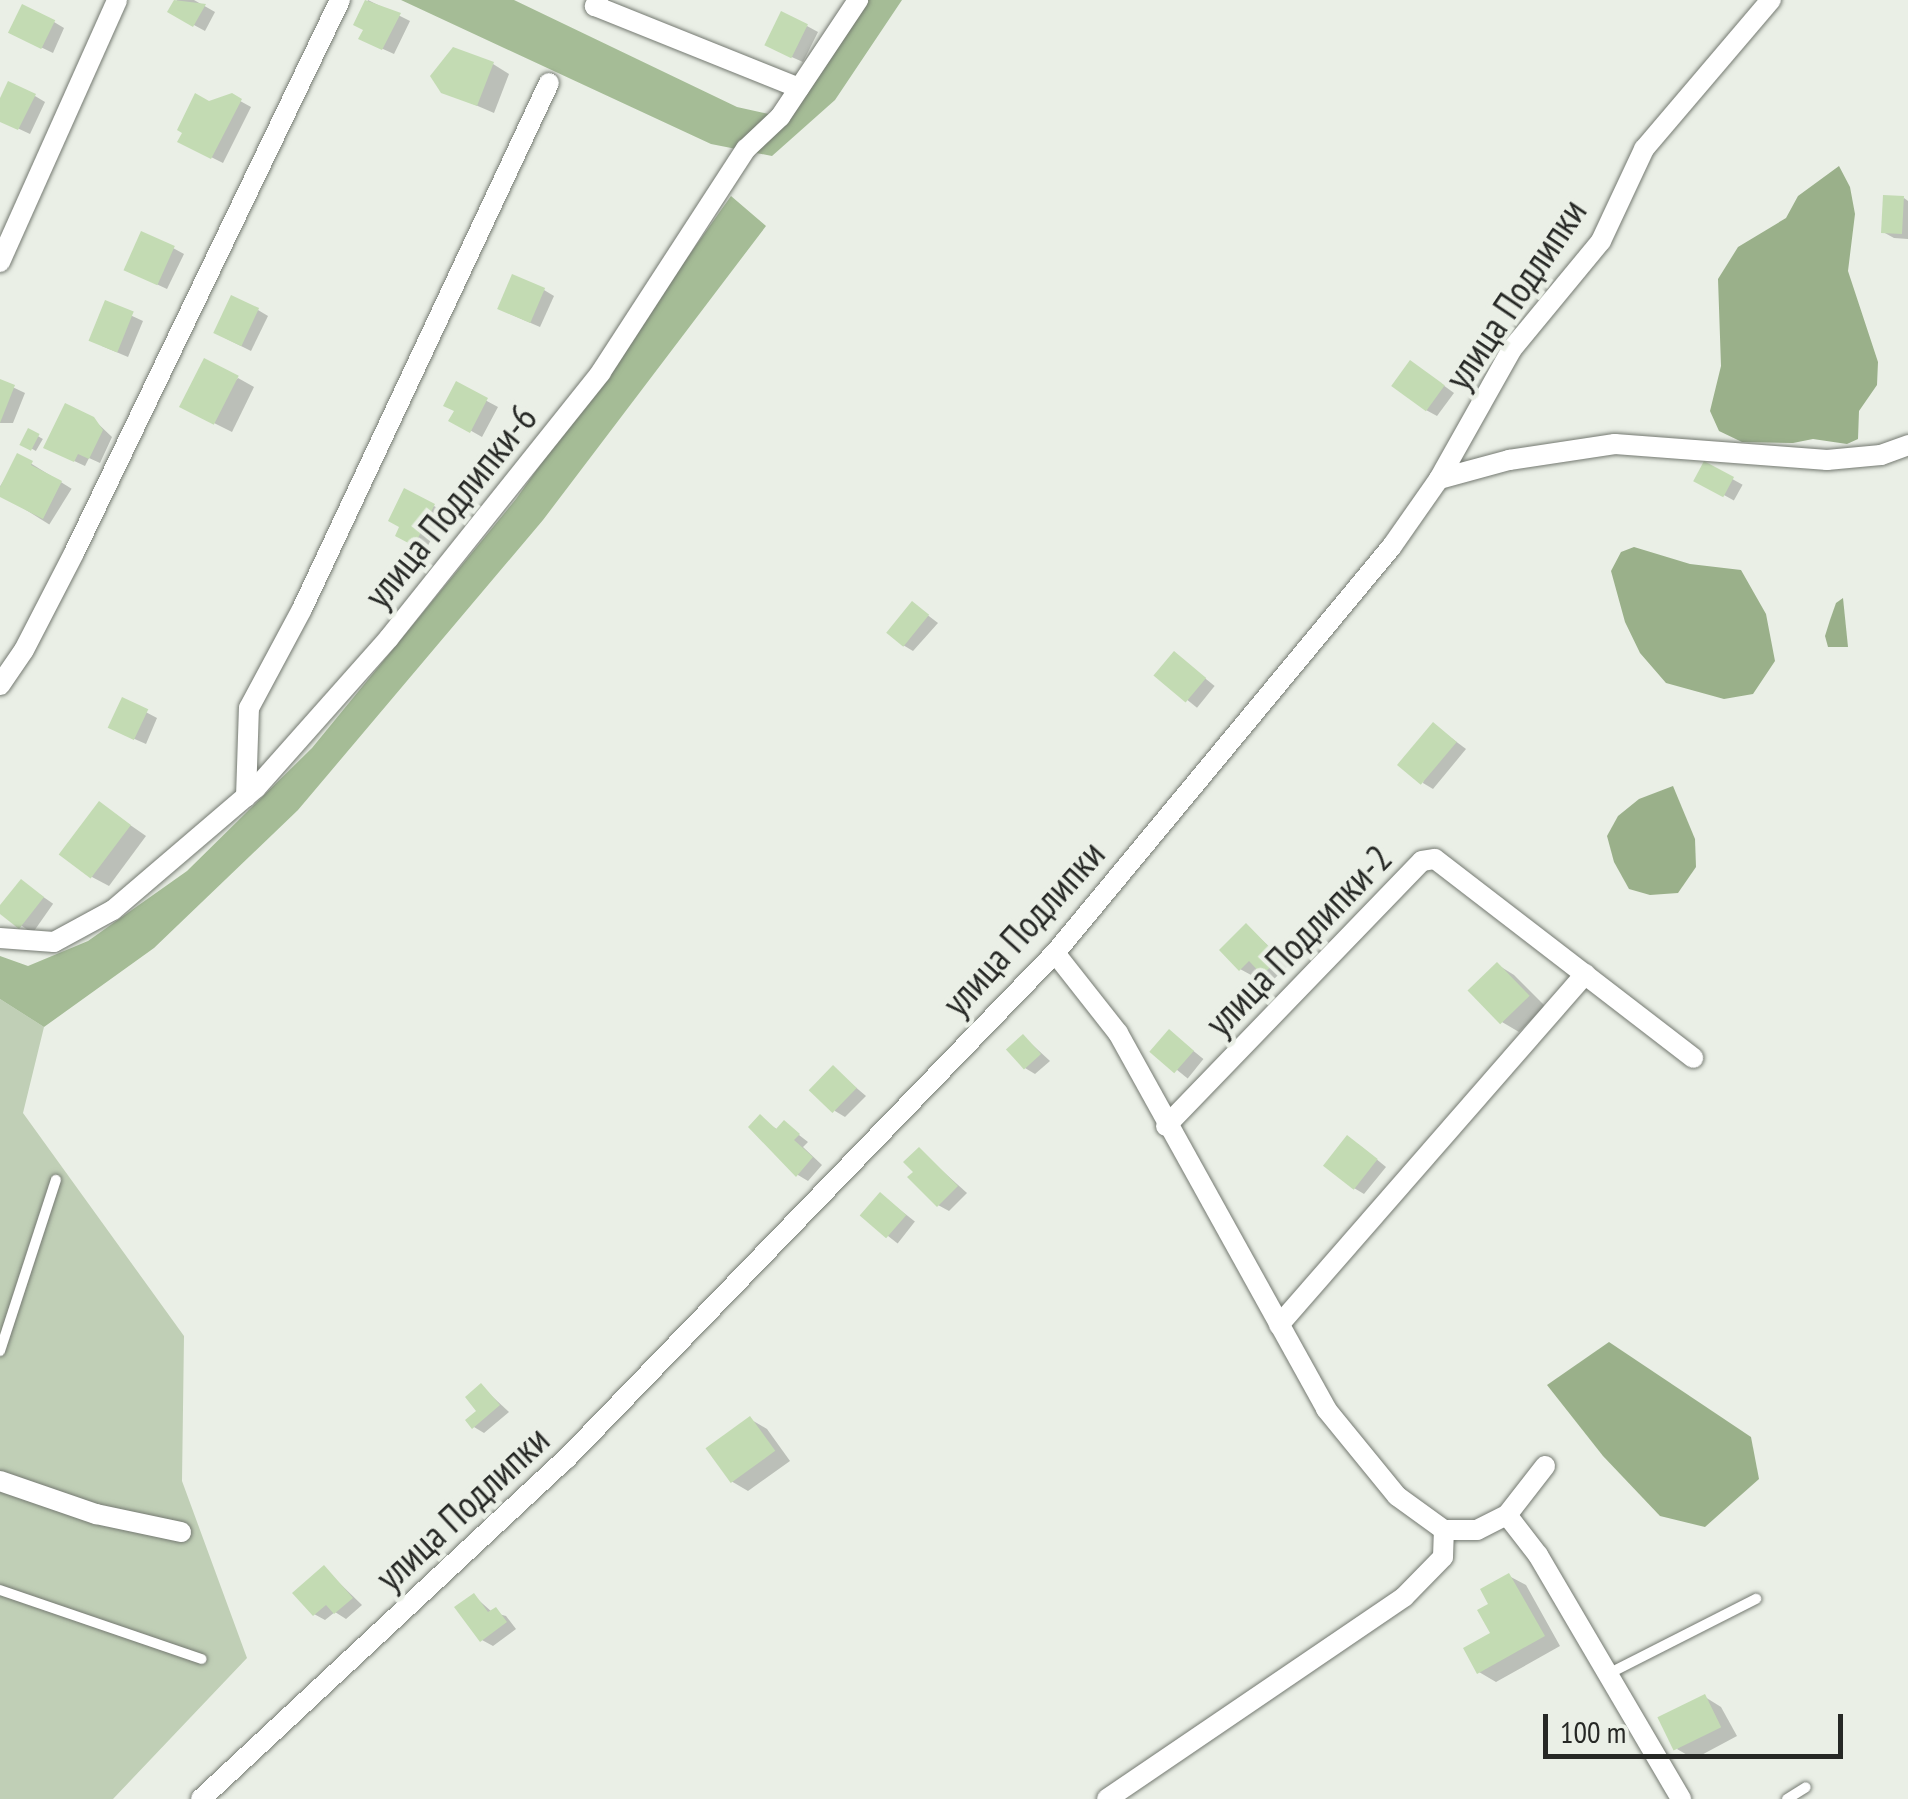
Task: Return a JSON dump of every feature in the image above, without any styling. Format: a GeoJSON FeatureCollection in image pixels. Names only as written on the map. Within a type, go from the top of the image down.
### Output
{"type":"FeatureCollection","features":[{"type":"Feature","properties":{"kind":"street"},"geometry":{"type":"LineString","coordinates":[[0,262],[118,0]]}},
{"type":"Feature","properties":{"kind":"street"},"geometry":{"type":"LineString","coordinates":[[0,685],[24,650],[74,554],[340,0]]}},
{"type":"Feature","properties":{"kind":"street","name":"улица Подлипки-6"},"geometry":{"type":"LineString","coordinates":[[0,938],[54,942],[113,910],[246,796],[389,638],[601,372],[746,149],[780,117],[858,0]]}},
{"type":"Feature","properties":{"kind":"street","name":"улица Подлипки"},"geometry":{"type":"LineString","coordinates":[[201,1799],[566,1460],[1055,952],[1392,546],[1439,480],[1512,349],[1601,241],[1644,149],[1771,0]]}},
{"type":"Feature","properties":{"kind":"street"},"geometry":{"type":"LineString","coordinates":[[592,2],[799,88]]}},
{"type":"Feature","properties":{"kind":"street"},"geometry":{"type":"LineString","coordinates":[[246,796],[249,708],[302,608],[549,83]]}},
{"type":"Feature","properties":{"kind":"street"},"geometry":{"type":"LineString","coordinates":[[1439,480],[1509,460],[1615,444],[1826,460],[1881,456],[1908,445]]}},
{"type":"Feature","properties":{"kind":"street","name":"улица Подлипки-2"},"geometry":{"type":"LineString","coordinates":[[1166,1126],[1422,861],[1436,858],[1693,1058]]}},
{"type":"Feature","properties":{"kind":"street"},"geometry":{"type":"LineString","coordinates":[[1055,952],[1118,1034],[1326,1410],[1397,1496],[1444,1530],[1477,1530],[1508,1515],[1546,1466]]}},
{"type":"Feature","properties":{"kind":"street"},"geometry":{"type":"LineString","coordinates":[[1279,1325],[1585,974]]}},
{"type":"Feature","properties":{"kind":"street"},"geometry":{"type":"LineString","coordinates":[[0,1480],[96,1514],[182,1532]]}},
{"type":"Feature","properties":{"kind":"street"},"geometry":{"type":"LineString","coordinates":[[1508,1515],[1538,1555],[1610,1673],[1681,1799]]}},
{"type":"Feature","properties":{"kind":"street"},"geometry":{"type":"LineString","coordinates":[[1107,1799],[1404,1597],[1443,1556],[1444,1530]]}},
{"type":"Feature","properties":{"kind":"lane"},"geometry":{"type":"LineString","coordinates":[[0,1350],[56,1180]]}},
{"type":"Feature","properties":{"kind":"lane"},"geometry":{"type":"LineString","coordinates":[[0,1590],[200,1660]]}},
{"type":"Feature","properties":{"kind":"lane"},"geometry":{"type":"LineString","coordinates":[[1610,1673],[1756,1599]]}},
{"type":"Feature","properties":{"kind":"lane"},"geometry":{"type":"LineString","coordinates":[[1787,1799],[1806,1786]]}},
{"type":"Feature","properties":{"kind":"shaded area"},"geometry":{"type":"Polygon","coordinates":[[[401,0],[514,0],[737,107],[786,118],[866,0],[902,0],[835,100],[772,156],[711,144],[401,0]]]}},
{"type":"Feature","properties":{"kind":"shaded area"},"geometry":{"type":"Polygon","coordinates":[[[1839,166],[1850,187],[1855,214],[1848,271],[1878,362],[1877,385],[1859,411],[1858,439],[1847,444],[1813,439],[1793,443],[1742,442],[1719,431],[1710,411],[1721,366],[1718,279],[1738,247],[1786,218],[1798,196],[1839,166]]]}},
{"type":"Feature","properties":{"kind":"shaded area"},"geometry":{"type":"Polygon","coordinates":[[[731,196],[766,226],[543,520],[298,810],[154,948],[44,1027],[0,999],[0,956],[28,966],[88,941],[187,871],[312,748],[516,499],[731,196]]]}},
{"type":"Feature","properties":{"kind":"shaded area"},"geometry":{"type":"Polygon","coordinates":[[[1634,547],[1690,564],[1741,570],[1766,614],[1775,661],[1753,694],[1724,699],[1666,683],[1640,653],[1625,622],[1611,571],[1621,552],[1634,547]]]}},
{"type":"Feature","properties":{"kind":"shaded area"},"geometry":{"type":"Polygon","coordinates":[[[1843,598],[1848,647],[1828,647],[1825,636],[1836,603],[1843,598]]]}},
{"type":"Feature","properties":{"kind":"shaded area"},"geometry":{"type":"Polygon","coordinates":[[[1673,786],[1695,839],[1696,867],[1678,893],[1650,895],[1629,889],[1614,862],[1607,836],[1618,816],[1639,799],[1673,786]]]}},
{"type":"Feature","properties":{"kind":"shaded area"},"geometry":{"type":"Polygon","coordinates":[[[0,999],[44,1027],[23,1113],[184,1336],[182,1481],[247,1658],[113,1799],[0,1799],[0,999]]]}},
{"type":"Feature","properties":{"kind":"shaded area"},"geometry":{"type":"Polygon","coordinates":[[[1609,1342],[1751,1437],[1759,1479],[1705,1527],[1660,1516],[1603,1456],[1547,1385],[1609,1342]]]}},
{"type":"Feature","properties":{"kind":"building"},"geometry":{"type":"Polygon","coordinates":[[[174,0],[206,4],[193,27],[167,12],[174,0]]]}},
{"type":"Feature","properties":{"kind":"building"},"geometry":{"type":"Polygon","coordinates":[[[365,0],[401,13],[382,50],[358,39],[363,30],[353,25],[365,0]]]}},
{"type":"Feature","properties":{"kind":"building"},"geometry":{"type":"Polygon","coordinates":[[[22,4],[55,20],[41,49],[8,33],[22,4]]]}},
{"type":"Feature","properties":{"kind":"building"},"geometry":{"type":"Polygon","coordinates":[[[781,11],[808,24],[791,58],[764,45],[781,11]]]}},
{"type":"Feature","properties":{"kind":"building"},"geometry":{"type":"Polygon","coordinates":[[[453,47],[494,62],[477,106],[441,93],[430,76],[453,47]]]}},
{"type":"Feature","properties":{"kind":"building"},"geometry":{"type":"Polygon","coordinates":[[[8,81],[36,94],[18,130],[0,122],[0,98],[8,81]]]}},
{"type":"Feature","properties":{"kind":"building"},"geometry":{"type":"Polygon","coordinates":[[[195,93],[209,101],[232,93],[242,99],[211,159],[177,142],[182,133],[177,130],[195,93]]]}},
{"type":"Feature","properties":{"kind":"building"},"geometry":{"type":"Polygon","coordinates":[[[1883,195],[1904,196],[1902,234],[1881,233],[1883,195]]]}},
{"type":"Feature","properties":{"kind":"building"},"geometry":{"type":"Polygon","coordinates":[[[141,231],[175,246],[157,285],[124,270],[141,231]]]}},
{"type":"Feature","properties":{"kind":"building"},"geometry":{"type":"Polygon","coordinates":[[[512,274],[545,288],[530,323],[497,309],[512,274]]]}},
{"type":"Feature","properties":{"kind":"building"},"geometry":{"type":"Polygon","coordinates":[[[231,295],[259,308],[241,346],[213,333],[231,295]]]}},
{"type":"Feature","properties":{"kind":"building"},"geometry":{"type":"Polygon","coordinates":[[[105,300],[134,312],[117,352],[89,341],[105,300]]]}},
{"type":"Feature","properties":{"kind":"building"},"geometry":{"type":"Polygon","coordinates":[[[204,358],[239,376],[214,425],[179,407],[204,358]]]}},
{"type":"Feature","properties":{"kind":"building"},"geometry":{"type":"Polygon","coordinates":[[[1410,360],[1445,385],[1426,411],[1391,386],[1410,360]]]}},
{"type":"Feature","properties":{"kind":"building"},"geometry":{"type":"Polygon","coordinates":[[[0,379],[15,385],[0,423],[0,379]]]}},
{"type":"Feature","properties":{"kind":"building"},"geometry":{"type":"Polygon","coordinates":[[[456,381],[488,398],[470,433],[448,421],[454,411],[443,406],[456,381]]]}},
{"type":"Feature","properties":{"kind":"building"},"geometry":{"type":"Polygon","coordinates":[[[65,403],[94,417],[103,430],[89,459],[78,454],[74,462],[43,448],[65,403]]]}},
{"type":"Feature","properties":{"kind":"building"},"geometry":{"type":"Polygon","coordinates":[[[28,428],[40,434],[31,451],[19,445],[28,428]]]}},
{"type":"Feature","properties":{"kind":"building"},"geometry":{"type":"Polygon","coordinates":[[[17,453],[62,481],[43,519],[0,497],[0,487],[17,453]]]}},
{"type":"Feature","properties":{"kind":"building"},"geometry":{"type":"Polygon","coordinates":[[[1704,461],[1734,477],[1723,497],[1693,481],[1704,461]]]}},
{"type":"Feature","properties":{"kind":"building"},"geometry":{"type":"Polygon","coordinates":[[[404,488],[435,504],[414,546],[395,536],[399,527],[388,521],[404,488]]]}},
{"type":"Feature","properties":{"kind":"building"},"geometry":{"type":"Polygon","coordinates":[[[912,601],[929,615],[903,647],[886,633],[912,601]]]}},
{"type":"Feature","properties":{"kind":"building"},"geometry":{"type":"Polygon","coordinates":[[[1174,651],[1206,678],[1186,703],[1153,676],[1174,651]]]}},
{"type":"Feature","properties":{"kind":"building"},"geometry":{"type":"Polygon","coordinates":[[[122,697],[148,709],[134,740],[108,728],[122,697]]]}},
{"type":"Feature","properties":{"kind":"building"},"geometry":{"type":"Polygon","coordinates":[[[1433,722],[1457,742],[1421,785],[1397,765],[1433,722]]]}},
{"type":"Feature","properties":{"kind":"building"},"geometry":{"type":"Polygon","coordinates":[[[99,801],[131,825],[91,879],[59,855],[99,801]]]}},
{"type":"Feature","properties":{"kind":"building"},"geometry":{"type":"Polygon","coordinates":[[[21,879],[44,897],[19,929],[0,914],[0,905],[21,879]]]}},
{"type":"Feature","properties":{"kind":"building"},"geometry":{"type":"Polygon","coordinates":[[[1246,923],[1280,958],[1262,975],[1249,961],[1239,971],[1219,950],[1246,923]]]}},
{"type":"Feature","properties":{"kind":"building"},"geometry":{"type":"Polygon","coordinates":[[[1497,962],[1530,996],[1500,1024],[1468,990],[1497,962]]]}},
{"type":"Feature","properties":{"kind":"building"},"geometry":{"type":"Polygon","coordinates":[[[1169,1029],[1194,1051],[1174,1073],[1149,1052],[1169,1029]]]}},
{"type":"Feature","properties":{"kind":"building"},"geometry":{"type":"Polygon","coordinates":[[[1023,1034],[1041,1054],[1024,1069],[1006,1049],[1023,1034]]]}},
{"type":"Feature","properties":{"kind":"building"},"geometry":{"type":"Polygon","coordinates":[[[833,1065],[857,1088],[832,1113],[809,1090],[833,1065]]]}},
{"type":"Feature","properties":{"kind":"building"},"geometry":{"type":"Polygon","coordinates":[[[760,1114],[776,1129],[784,1120],[800,1134],[794,1140],[813,1157],[796,1177],[748,1127],[760,1114]]]}},
{"type":"Feature","properties":{"kind":"building"},"geometry":{"type":"Polygon","coordinates":[[[1347,1135],[1378,1159],[1354,1190],[1323,1166],[1347,1135]]]}},
{"type":"Feature","properties":{"kind":"building"},"geometry":{"type":"Polygon","coordinates":[[[919,1147],[958,1186],[937,1207],[907,1177],[913,1172],[903,1162],[919,1147]]]}},
{"type":"Feature","properties":{"kind":"building"},"geometry":{"type":"Polygon","coordinates":[[[880,1192],[906,1215],[886,1238],[860,1215],[880,1192]]]}},
{"type":"Feature","properties":{"kind":"building"},"geometry":{"type":"Polygon","coordinates":[[[481,1383],[500,1405],[472,1429],[465,1420],[476,1411],[465,1397],[481,1383]]]}},
{"type":"Feature","properties":{"kind":"building"},"geometry":{"type":"Polygon","coordinates":[[[750,1416],[775,1451],[731,1483],[706,1448],[750,1416]]]}},
{"type":"Feature","properties":{"kind":"building"},"geometry":{"type":"Polygon","coordinates":[[[324,1565],[353,1598],[334,1614],[326,1605],[313,1616],[292,1593],[324,1565]]]}},
{"type":"Feature","properties":{"kind":"building"},"geometry":{"type":"Polygon","coordinates":[[[1509,1573],[1545,1636],[1477,1674],[1463,1648],[1490,1633],[1477,1610],[1488,1604],[1480,1589],[1509,1573]]]}},
{"type":"Feature","properties":{"kind":"building"},"geometry":{"type":"Polygon","coordinates":[[[474,1593],[488,1612],[496,1607],[507,1622],[480,1642],[454,1607],[474,1593]]]}},
{"type":"Feature","properties":{"kind":"building"},"geometry":{"type":"Polygon","coordinates":[[[1705,1694],[1721,1727],[1674,1750],[1657,1717],[1705,1694]]]}}]}
